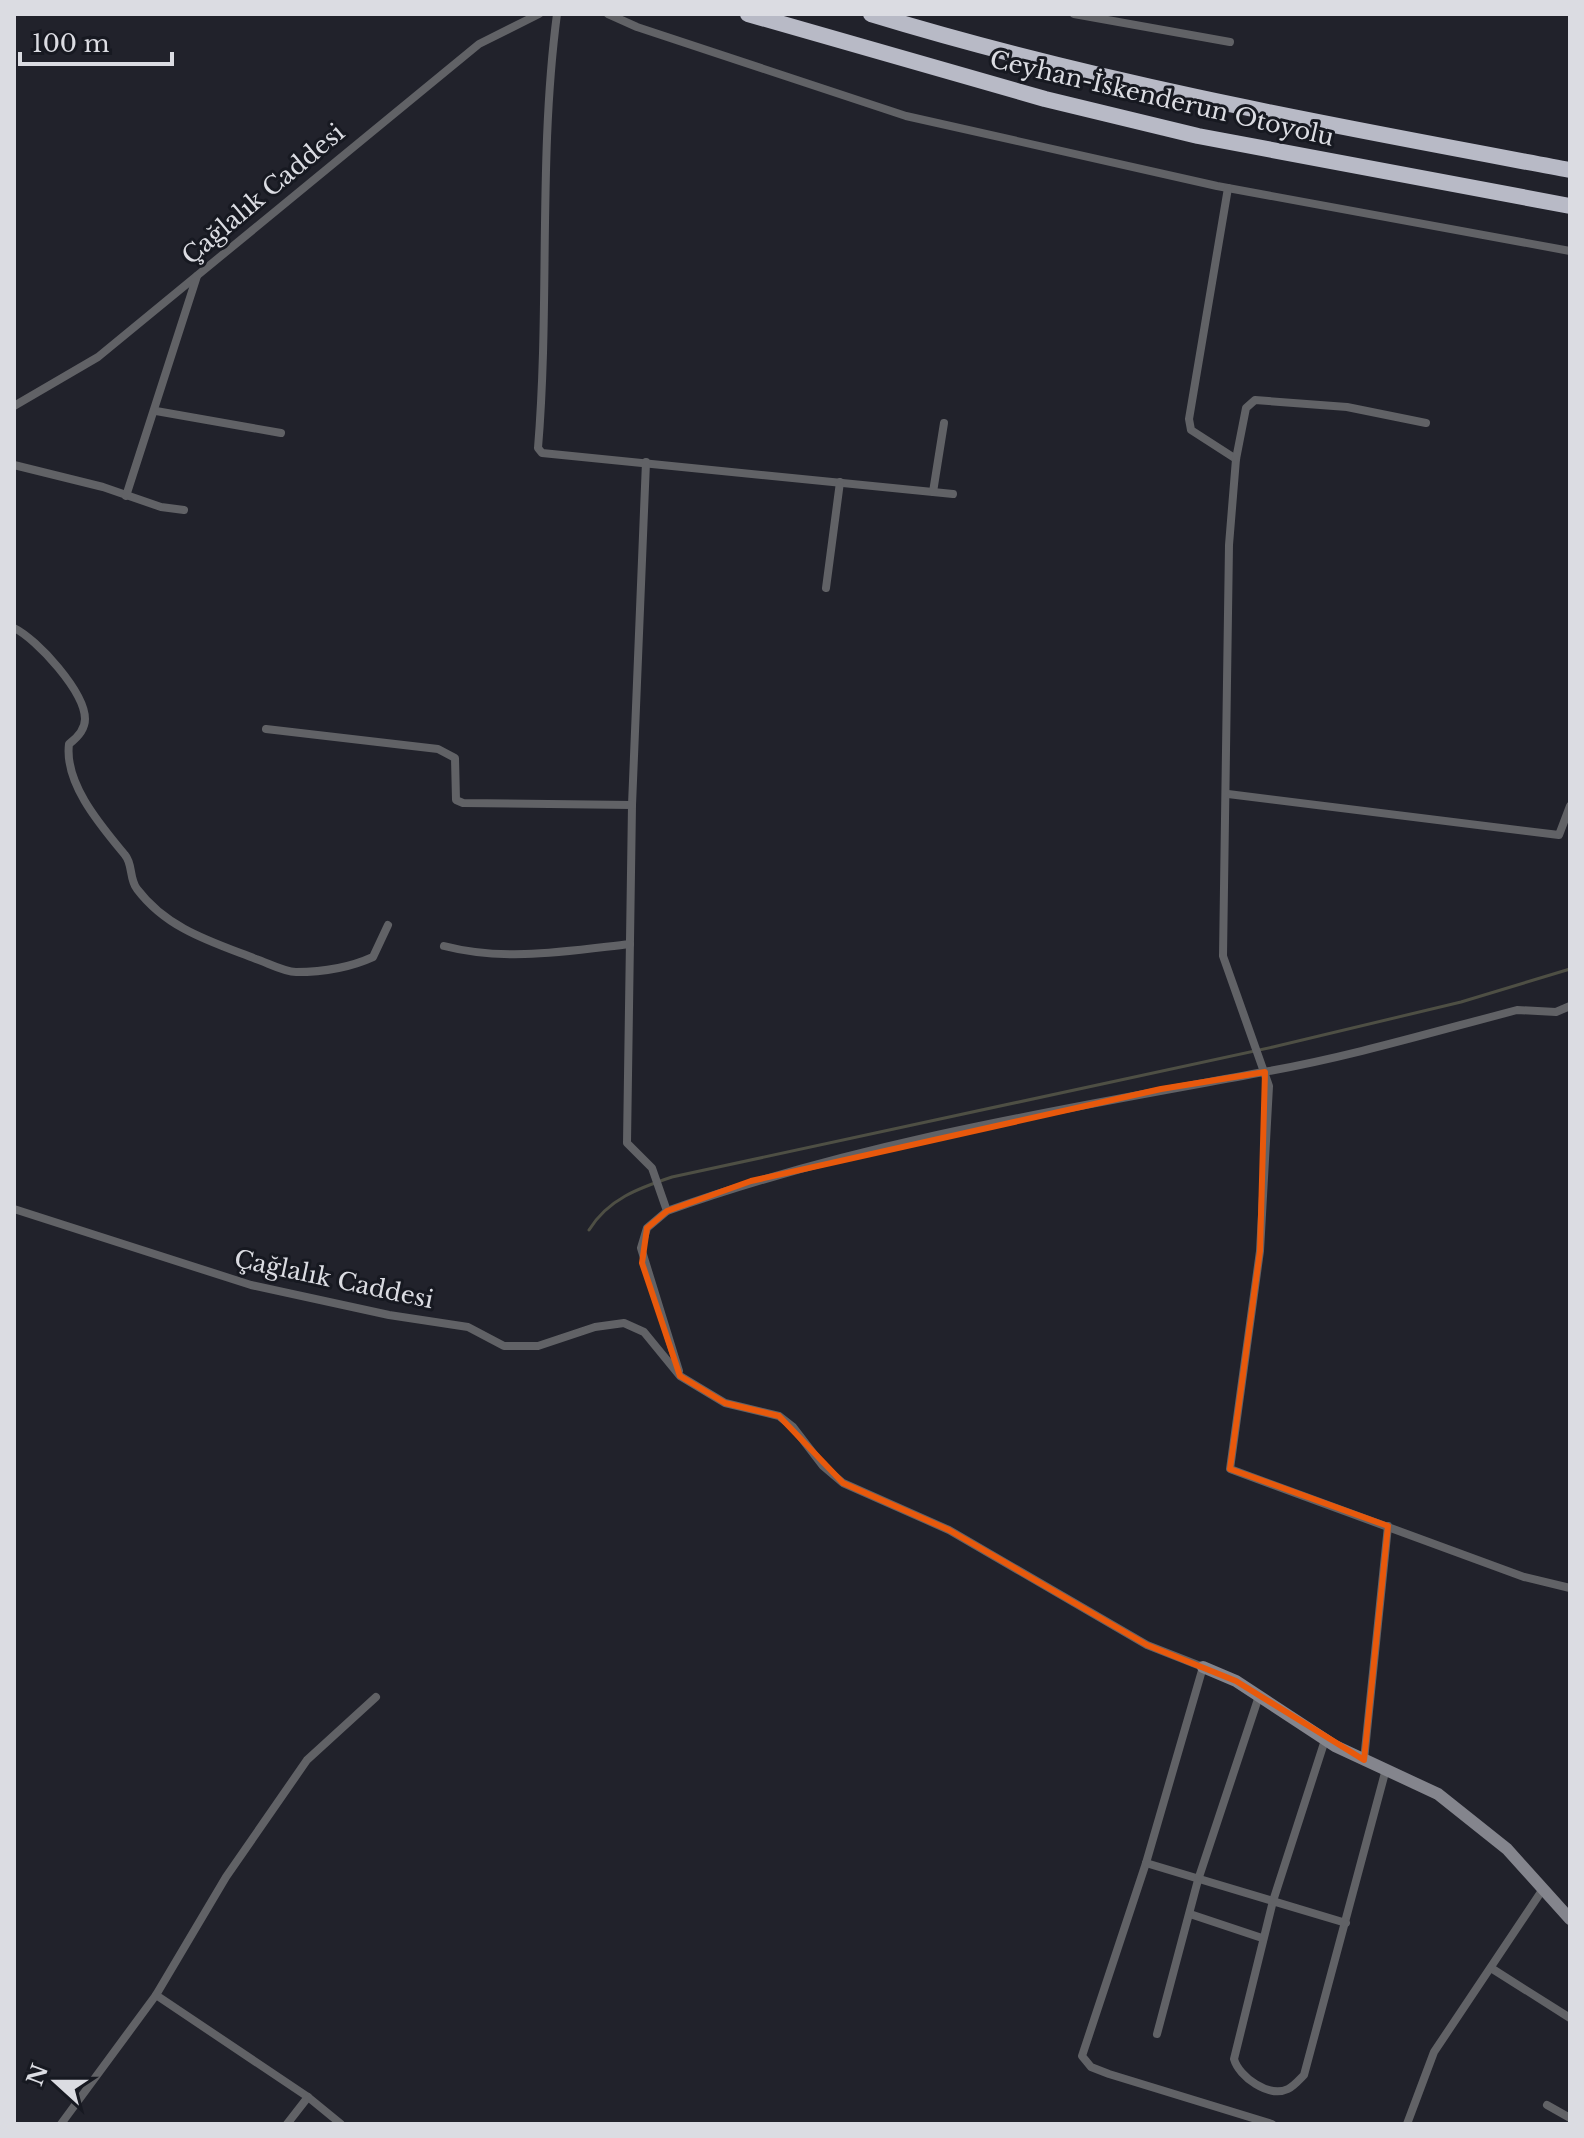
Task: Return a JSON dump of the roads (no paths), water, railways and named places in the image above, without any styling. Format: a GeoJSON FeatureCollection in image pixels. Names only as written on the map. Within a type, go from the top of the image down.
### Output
{"type":"FeatureCollection","features":[{"type":"Feature","properties":{"kind":"highway","name":"Ceyhan-İskenderun Otoyolu"},"geometry":{"type":"LineString","coordinates":[[748,14],[1031,95],[1198,136],[1570,206]]}},
{"type":"Feature","properties":{"kind":"highway","name":"Ceyhan-İskenderun Otoyolu"},"geometry":{"type":"LineString","coordinates":[[871,14],[1054,65],[1205,101],[1570,170]]}},
{"type":"Feature","properties":{"kind":"street","name":"Çağlalık Caddesi"},"geometry":{"type":"LineString","coordinates":[[14,406],[98,357],[479,44],[539,14]]}},
{"type":"Feature","properties":{"kind":"street"},"geometry":{"type":"LineString","coordinates":[[557,14],[545,149],[546,333],[538,448],[551,455],[953,494]]}},
{"type":"Feature","properties":{"kind":"street"},"geometry":{"type":"LineString","coordinates":[[608,14],[637,27],[906,116],[1228,188],[1570,251]]}},
{"type":"Feature","properties":{"kind":"street"},"geometry":{"type":"LineString","coordinates":[[1074,14],[1230,42]]}},
{"type":"Feature","properties":{"kind":"street"},"geometry":{"type":"LineString","coordinates":[[1228,188],[1189,419],[1191,430],[1236,459]]}},
{"type":"Feature","properties":{"kind":"street"},"geometry":{"type":"LineString","coordinates":[[126,496],[156,411],[197,274]]}},
{"type":"Feature","properties":{"kind":"street"},"geometry":{"type":"LineString","coordinates":[[1426,423],[1347,407],[1255,400],[1246,408],[1236,459],[1229,545],[1228,794],[1223,956],[1255,1037],[1269,1086],[1260,1251],[1230,1469],[1524,1577],[1570,1588]]}},
{"type":"Feature","properties":{"kind":"street"},"geometry":{"type":"LineString","coordinates":[[156,411],[281,433]]}},
{"type":"Feature","properties":{"kind":"street"},"geometry":{"type":"LineString","coordinates":[[933,492],[944,423]]}},
{"type":"Feature","properties":{"kind":"street"},"geometry":{"type":"LineString","coordinates":[[646,462],[632,805],[627,1143],[652,1168],[667,1211]]}},
{"type":"Feature","properties":{"kind":"street"},"geometry":{"type":"LineString","coordinates":[[14,465],[161,507],[184,510]]}},
{"type":"Feature","properties":{"kind":"street"},"geometry":{"type":"LineString","coordinates":[[826,588],[840,482]]}},
{"type":"Feature","properties":{"kind":"street"},"geometry":{"type":"LineString","coordinates":[[14,628],[28,635],[78,697],[85,719],[79,736],[69,744],[67,757],[76,781],[107,836],[129,859],[136,888],[177,925],[201,941],[294,972],[351,967],[373,957],[388,925]]}},
{"type":"Feature","properties":{"kind":"street"},"geometry":{"type":"LineString","coordinates":[[266,729],[438,749],[455,758],[456,800],[463,803],[632,805]]}},
{"type":"Feature","properties":{"kind":"street"},"geometry":{"type":"LineString","coordinates":[[1228,794],[1559,835],[1570,806]]}},
{"type":"Feature","properties":{"kind":"street"},"geometry":{"type":"LineString","coordinates":[[444,946],[498,955],[548,954],[630,944]]}},
{"type":"Feature","properties":{"kind":"street"},"geometry":{"type":"LineString","coordinates":[[1570,1006],[1556,1012],[1517,1010],[751,1181],[667,1211],[647,1228],[641,1248],[680,1376],[725,1403],[779,1416],[823,1466],[843,1483],[949,1530],[1147,1645],[1203,1667],[1259,1696],[1325,1740],[1438,1794],[1507,1849],[1570,1919]]}},
{"type":"Feature","properties":{"kind":"street","name":"Çağlalık Caddesi"},"geometry":{"type":"LineString","coordinates":[[14,1209],[251,1285],[389,1315],[468,1327],[504,1346],[538,1346],[595,1327],[624,1323],[644,1332],[680,1376]]}},
{"type":"Feature","properties":{"kind":"street"},"geometry":{"type":"LineString","coordinates":[[1364,1760],[1388,1526]]}},
{"type":"Feature","properties":{"kind":"street"},"geometry":{"type":"LineString","coordinates":[[1203,1667],[1146,1863],[1082,2056],[1091,2067],[1100,2071],[1272,2124]]}},
{"type":"Feature","properties":{"kind":"street"},"geometry":{"type":"LineString","coordinates":[[1157,2034],[1198,1880],[1259,1696]]}},
{"type":"Feature","properties":{"kind":"street"},"geometry":{"type":"LineString","coordinates":[[61,2124],[156,1995],[226,1877],[307,1760],[376,1697]]}},
{"type":"Feature","properties":{"kind":"street"},"geometry":{"type":"LineString","coordinates":[[1325,1740],[1262,1938],[1234,2059],[1248,2080],[1273,2091],[1288,2089],[1304,2075],[1386,1769]]}},
{"type":"Feature","properties":{"kind":"street"},"geometry":{"type":"LineString","coordinates":[[1146,1863],[1346,1923]]}},
{"type":"Feature","properties":{"kind":"street"},"geometry":{"type":"LineString","coordinates":[[1407,2124],[1434,2052],[1543,1889]]}},
{"type":"Feature","properties":{"kind":"street"},"geometry":{"type":"LineString","coordinates":[[1190,1914],[1262,1938]]}},
{"type":"Feature","properties":{"kind":"street"},"geometry":{"type":"LineString","coordinates":[[1491,1968],[1570,2018]]}},
{"type":"Feature","properties":{"kind":"street"},"geometry":{"type":"LineString","coordinates":[[156,1995],[308,2097],[341,2124]]}},
{"type":"Feature","properties":{"kind":"street"},"geometry":{"type":"LineString","coordinates":[[287,2124],[308,2097]]}},
{"type":"Feature","properties":{"kind":"street"},"geometry":{"type":"LineString","coordinates":[[1547,2105],[1570,2118]]}},
{"type":"Feature","properties":{"kind":"waterway"},"geometry":{"type":"LineString","coordinates":[[589,1230],[615,1203],[636,1190],[672,1177],[1273,1047],[1461,1002],[1570,969]]}}]}
